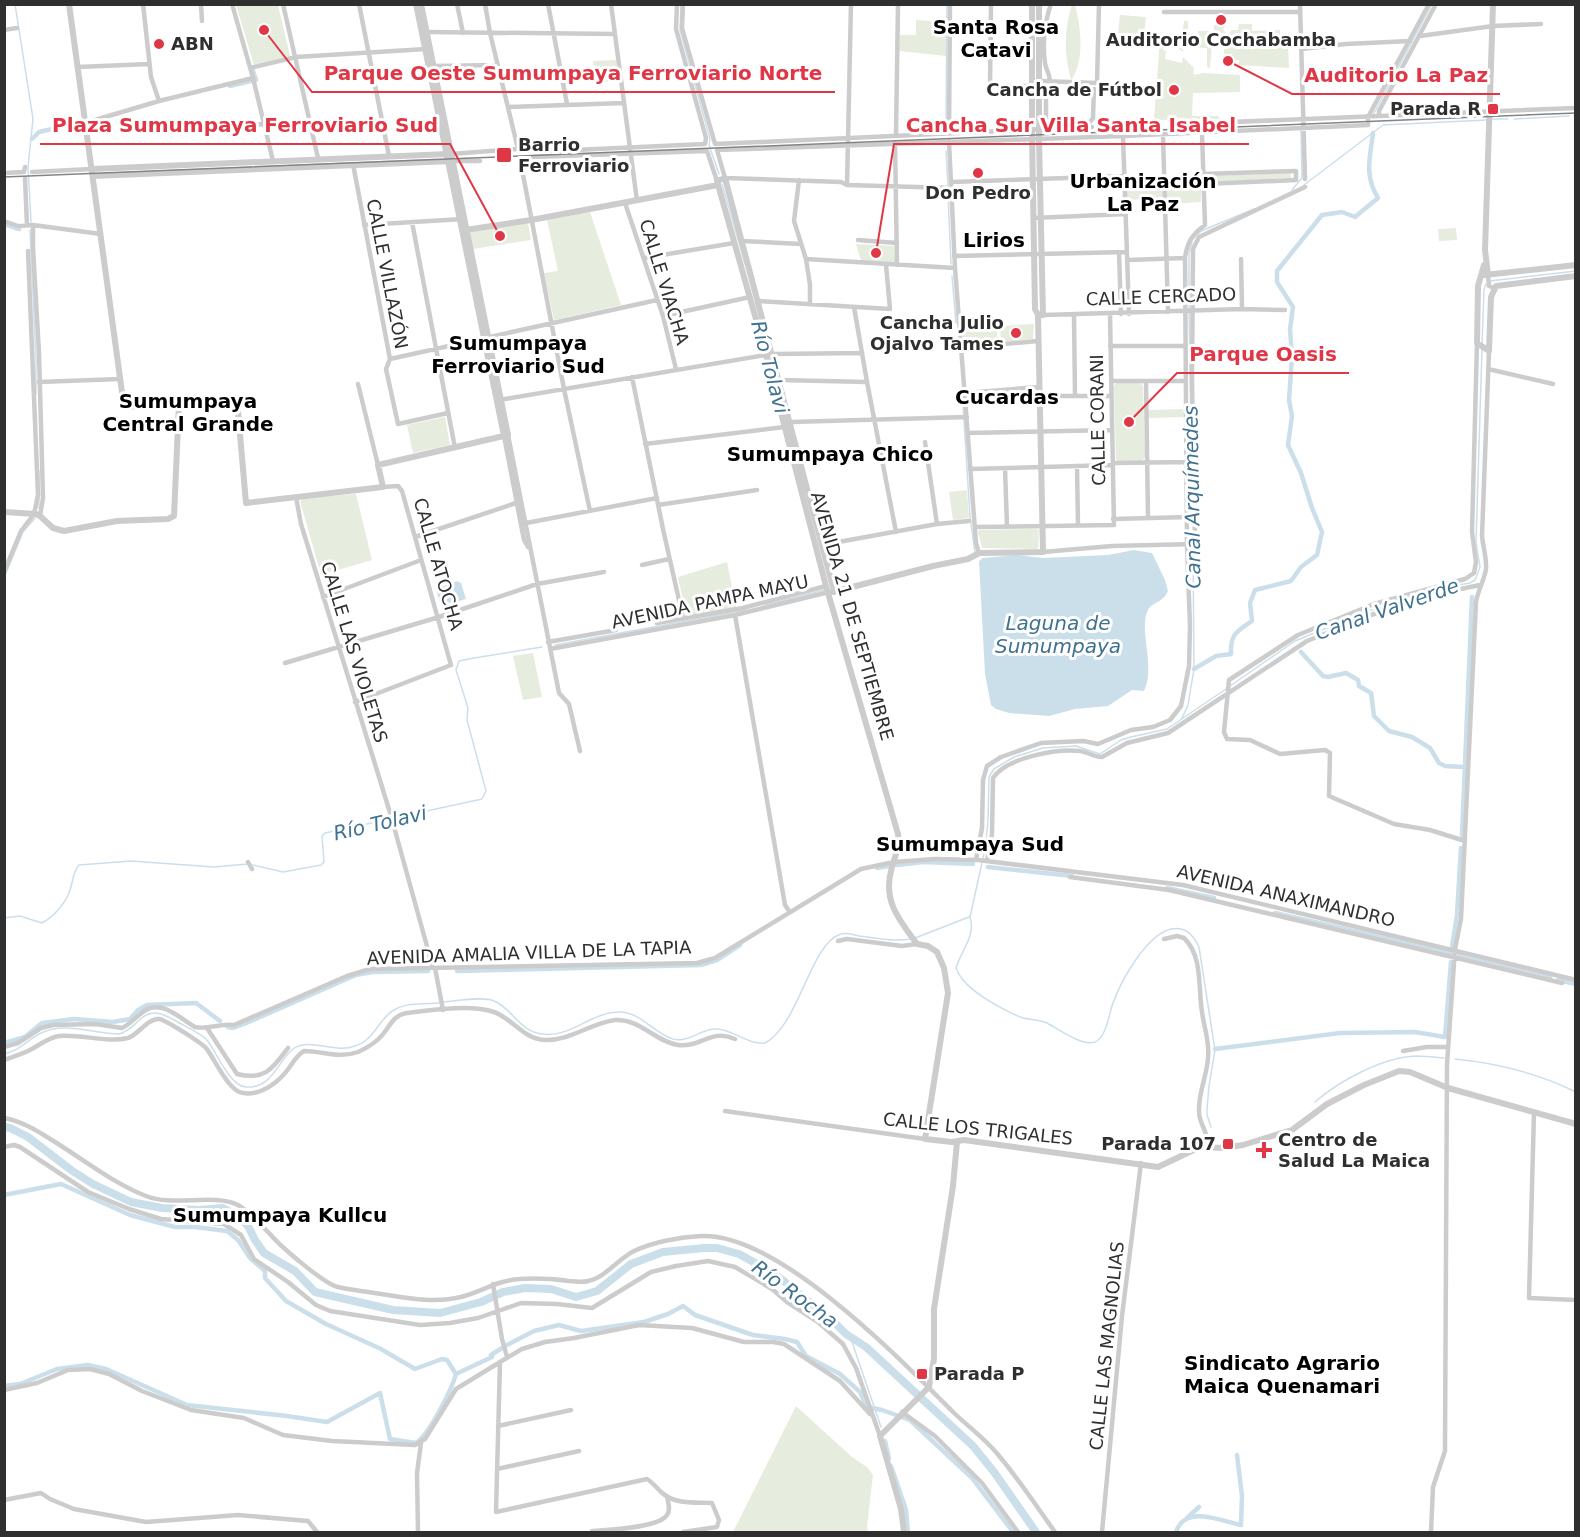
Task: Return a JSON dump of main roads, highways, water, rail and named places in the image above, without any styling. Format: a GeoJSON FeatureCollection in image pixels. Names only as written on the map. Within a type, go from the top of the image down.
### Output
{"type":"FeatureCollection","features":[{"type":"Feature","properties":{"kind":"water","name":"Laguna de Sumumpaya"},"geometry":{"type":"Polygon","coordinates":[[[1134,550],[1152,553],[1168,591],[1163,598],[1150,607],[1145,618],[1148,670],[1144,691],[1132,690],[1108,706],[1075,709],[1049,716],[1009,713],[991,705],[985,674],[979,561],[983,558],[1017,555],[1043,558],[1108,555],[1134,550]]]}},
{"type":"Feature","properties":{"kind":"water"},"geometry":{"type":"Polygon","coordinates":[[[457,581],[461,583],[466,599],[441,606],[436,589],[457,581]]]}},
{"type":"Feature","properties":{"kind":"waterway"},"geometry":{"type":"LineString","coordinates":[[15,4],[33,119],[28,167],[31,222]]}},
{"type":"Feature","properties":{"kind":"waterway","name":"Río Tolavi"},"geometry":{"type":"LineString","coordinates":[[681,4],[680,30],[710,139],[709,145],[719,174]]}},
{"type":"Feature","properties":{"kind":"waterway"},"geometry":{"type":"LineString","coordinates":[[946,132],[947,4]]}},
{"type":"Feature","properties":{"kind":"waterway"},"geometry":{"type":"LineString","coordinates":[[1373,115],[1432,4]]}},
{"type":"Feature","properties":{"kind":"waterway"},"geometry":{"type":"LineString","coordinates":[[253,71],[256,80]]}},
{"type":"Feature","properties":{"kind":"waterway"},"geometry":{"type":"LineString","coordinates":[[230,86],[251,81]]}},
{"type":"Feature","properties":{"kind":"waterway","name":"Canal Arquímedes"},"geometry":{"type":"LineString","coordinates":[[1514,119],[1569,116]]}},
{"type":"Feature","properties":{"kind":"waterway","name":"Canal Arquímedes"},"geometry":{"type":"LineString","coordinates":[[1492,119],[1508,119]]}},
{"type":"Feature","properties":{"kind":"waterway","name":"Canal Arquímedes"},"geometry":{"type":"LineString","coordinates":[[1304,185],[1383,125],[1486,120]]}},
{"type":"Feature","properties":{"kind":"waterway"},"geometry":{"type":"LineString","coordinates":[[32,139],[39,132],[52,129]]}},
{"type":"Feature","properties":{"kind":"waterway"},"geometry":{"type":"LineString","coordinates":[[1292,190],[1302,178],[1301,130]]}},
{"type":"Feature","properties":{"kind":"waterway"},"geometry":{"type":"LineString","coordinates":[[1194,669],[1216,656],[1231,654],[1233,637],[1252,621],[1250,603],[1255,590],[1291,581],[1301,567],[1317,555],[1322,532],[1301,473],[1288,445],[1292,416],[1289,400],[1292,357],[1290,329],[1293,307],[1277,282],[1277,271],[1322,215],[1342,212],[1355,217],[1378,198],[1369,174],[1373,133]]}},
{"type":"Feature","properties":{"kind":"waterway"},"geometry":{"type":"LineString","coordinates":[[946,151],[948,186]]}},
{"type":"Feature","properties":{"kind":"waterway","name":"Río Tolavi"},"geometry":{"type":"LineString","coordinates":[[722,184],[745,264]]}},
{"type":"Feature","properties":{"kind":"waterway"},"geometry":{"type":"LineString","coordinates":[[948,194],[951,264]]}},
{"type":"Feature","properties":{"kind":"waterway","name":"Canal Arquímedes"},"geometry":{"type":"LineString","coordinates":[[1194,238],[1201,231],[1254,209]]}},
{"type":"Feature","properties":{"kind":"waterway"},"geometry":{"type":"LineString","coordinates":[[4,224],[19,229]]}},
{"type":"Feature","properties":{"kind":"waterway"},"geometry":{"type":"LineString","coordinates":[[30,230],[36,394]]}},
{"type":"Feature","properties":{"kind":"waterway","name":"Canal Arquímedes"},"geometry":{"type":"LineString","coordinates":[[1192,242],[1189,253],[1189,308],[1192,486]]}},
{"type":"Feature","properties":{"kind":"waterway","name":"Canal Valverde"},"geometry":{"type":"LineString","coordinates":[[1490,281],[1576,271]]}},
{"type":"Feature","properties":{"kind":"waterway"},"geometry":{"type":"LineString","coordinates":[[952,276],[956,323]]}},
{"type":"Feature","properties":{"kind":"waterway","name":"Canal Valverde"},"geometry":{"type":"LineString","coordinates":[[1482,344],[1486,284]]}},
{"type":"Feature","properties":{"kind":"waterway","name":"Canal Valverde"},"geometry":{"type":"LineString","coordinates":[[1230,686],[1295,641],[1365,612],[1475,580],[1480,567],[1476,542],[1482,349]]}},
{"type":"Feature","properties":{"kind":"waterway"},"geometry":{"type":"LineString","coordinates":[[963,405],[970,516],[975,553]]}},
{"type":"Feature","properties":{"kind":"waterway"},"geometry":{"type":"LineString","coordinates":[[39,471],[39,508]]}},
{"type":"Feature","properties":{"kind":"waterway"},"geometry":{"type":"LineString","coordinates":[[4,578],[23,532],[35,518]]}},
{"type":"Feature","properties":{"kind":"waterway","name":"Canal Arquímedes"},"geometry":{"type":"LineString","coordinates":[[1182,718],[1188,705],[1194,669],[1193,545]]}},
{"type":"Feature","properties":{"kind":"waterway","name":"Río Tolavi"},"geometry":{"type":"LineString","coordinates":[[765,605],[824,590]]}},
{"type":"Feature","properties":{"kind":"waterway"},"geometry":{"type":"LineString","coordinates":[[1462,836],[1472,597]]}},
{"type":"Feature","properties":{"kind":"waterway","name":"Río Tolavi"},"geometry":{"type":"LineString","coordinates":[[555,645],[746,610]]}},
{"type":"Feature","properties":{"kind":"waterway","name":"Río Tolavi"},"geometry":{"type":"LineString","coordinates":[[253,865],[283,872],[321,865],[324,862],[322,836],[325,833],[482,799],[486,791],[467,720],[468,708],[456,670],[459,661],[542,647]]}},
{"type":"Feature","properties":{"kind":"waterway"},"geometry":{"type":"LineString","coordinates":[[1301,652],[1323,676],[1346,673],[1358,680],[1359,686],[1371,693],[1374,716],[1389,731],[1412,737],[1430,748],[1439,763],[1445,766],[1464,767]]}},
{"type":"Feature","properties":{"kind":"waterway"},"geometry":{"type":"LineString","coordinates":[[1211,1127],[1207,1109],[1215,1050],[1199,947],[1185,930],[1176,928],[1162,933],[1144,949],[1122,983],[1103,1034],[1092,1043],[1079,1040],[1047,1023],[1020,1017],[983,997],[966,983],[956,968],[971,931],[970,917],[985,849],[989,777],[994,769],[1014,757],[1043,748],[1076,746],[1100,754],[1121,740],[1167,729],[1226,689]]}},
{"type":"Feature","properties":{"kind":"waterway"},"geometry":{"type":"LineString","coordinates":[[1452,947],[1457,915],[1461,848]]}},
{"type":"Feature","properties":{"kind":"waterway","name":"Río Tolavi"},"geometry":{"type":"LineString","coordinates":[[4,918],[20,916],[42,923],[58,910],[67,897],[79,865],[131,861],[214,867],[248,864]]}},
{"type":"Feature","properties":{"kind":"waterway"},"geometry":{"type":"LineString","coordinates":[[897,865],[924,862],[973,864]]}},
{"type":"Feature","properties":{"kind":"waterway"},"geometry":{"type":"LineString","coordinates":[[877,868],[889,866]]}},
{"type":"Feature","properties":{"kind":"waterway"},"geometry":{"type":"LineString","coordinates":[[988,867],[1072,876]]}},
{"type":"Feature","properties":{"kind":"waterway"},"geometry":{"type":"LineString","coordinates":[[1167,888],[1214,898]]}},
{"type":"Feature","properties":{"kind":"waterway"},"geometry":{"type":"LineString","coordinates":[[1275,913],[1451,953]]}},
{"type":"Feature","properties":{"kind":"waterway"},"geometry":{"type":"LineString","coordinates":[[915,938],[969,917]]}},
{"type":"Feature","properties":{"kind":"waterway"},"geometry":{"type":"LineString","coordinates":[[444,1002],[477,999],[494,1001],[527,1029],[542,1034],[562,1032],[600,1016],[621,1012],[641,1019],[673,1039],[685,1039],[717,1029],[753,1042],[765,1043],[777,1033],[787,1019],[821,952],[830,940],[846,933],[884,939],[910,939]]}},
{"type":"Feature","properties":{"kind":"waterway"},"geometry":{"type":"LineString","coordinates":[[457,971],[701,965],[717,960],[740,945]]}},
{"type":"Feature","properties":{"kind":"waterway"},"geometry":{"type":"LineString","coordinates":[[1459,956],[1550,978]]}},
{"type":"Feature","properties":{"kind":"waterway"},"geometry":{"type":"LineString","coordinates":[[1215,1049],[1340,1033],[1415,1032],[1445,1037],[1451,962]]}},
{"type":"Feature","properties":{"kind":"waterway"},"geometry":{"type":"LineString","coordinates":[[228,1027],[233,1028],[244,1024],[356,975],[372,972],[428,971]]}},
{"type":"Feature","properties":{"kind":"waterway"},"geometry":{"type":"LineString","coordinates":[[1558,980],[1576,984]]}},
{"type":"Feature","properties":{"kind":"waterway"},"geometry":{"type":"LineString","coordinates":[[4,1043],[25,1037],[42,1023],[74,1019],[113,1022],[130,1019],[138,1010],[147,1005],[196,1003],[220,1021]]}},
{"type":"Feature","properties":{"kind":"waterway"},"geometry":{"type":"LineString","coordinates":[[4,1054],[50,1030],[70,1028],[119,1034],[128,1030],[148,1014],[159,1013],[206,1039],[234,1081],[246,1087],[255,1086],[268,1079],[287,1054],[299,1046],[339,1048],[355,1046],[367,1039],[384,1019],[399,1007],[439,1003]]}},
{"type":"Feature","properties":{"kind":"waterway"},"geometry":{"type":"LineString","coordinates":[[1315,1102],[1349,1078],[1376,1065],[1403,1057],[1444,1058]]}},
{"type":"Feature","properties":{"kind":"waterway"},"geometry":{"type":"LineString","coordinates":[[1455,1059],[1517,1070],[1547,1079],[1576,1092]]}},
{"type":"Feature","properties":{"kind":"waterway","name":"Río Rocha"},"geometry":{"type":"LineString","coordinates":[[4,1127],[28,1137],[93,1184],[131,1202],[162,1208],[199,1210],[223,1208],[240,1218],[248,1226],[264,1253],[295,1271],[315,1292],[393,1310],[440,1313],[481,1302],[503,1292],[525,1288],[551,1289],[576,1297],[597,1291],[631,1264],[663,1252],[717,1248],[739,1254],[775,1274],[846,1334],[866,1347],[973,1446],[1036,1532]]}},
{"type":"Feature","properties":{"kind":"waterway"},"geometry":{"type":"LineString","coordinates":[[4,1195],[61,1184],[130,1215],[175,1227],[227,1231],[238,1240],[250,1258],[265,1271],[265,1278],[286,1301],[326,1324],[381,1349],[415,1369],[442,1359],[447,1360],[456,1374],[492,1357],[491,1355],[502,1348]]}},
{"type":"Feature","properties":{"kind":"waterway"},"geometry":{"type":"LineString","coordinates":[[507,1345],[534,1331],[559,1325],[581,1331],[644,1322],[683,1306],[695,1315],[753,1335],[797,1342],[806,1356],[840,1374],[860,1392],[867,1407],[910,1420],[972,1478],[1013,1532]]}},
{"type":"Feature","properties":{"kind":"waterway"},"geometry":{"type":"LineString","coordinates":[[846,1334],[852,1342],[881,1427]]}},
{"type":"Feature","properties":{"kind":"waterway"},"geometry":{"type":"LineString","coordinates":[[4,1386],[20,1384],[57,1369],[88,1365],[106,1369],[187,1405],[327,1422],[380,1393],[390,1439],[416,1443],[433,1422],[456,1374]]}},
{"type":"Feature","properties":{"kind":"waterway"},"geometry":{"type":"LineString","coordinates":[[885,1441],[889,1458]]}},
{"type":"Feature","properties":{"kind":"waterway"},"geometry":{"type":"LineString","coordinates":[[1176,1532],[1181,1523],[1195,1516],[1241,1525],[1242,1496],[1237,1455]]}},
{"type":"Feature","properties":{"kind":"waterway"},"geometry":{"type":"LineString","coordinates":[[891,1466],[906,1510],[908,1532]]}},
{"type":"Feature","properties":{"kind":"waterway"},"geometry":{"type":"LineString","coordinates":[[1187,1518],[1199,1507]]}},
{"type":"Feature","properties":{"kind":"tram line"},"geometry":{"type":"LineString","coordinates":[[4,177],[1576,113]]}},
{"type":"Feature","properties":{"kind":"place","name":"Auditorio Cochabamba"},"geometry":{"type":"Point","coordinates":[1221,20]}},
{"type":"Feature","properties":{"kind":"place","name":"Parque Oeste Sumumpaya Ferroviario Norte"},"geometry":{"type":"Point","coordinates":[264,30]}},
{"type":"Feature","properties":{"kind":"place","name":"ABN"},"geometry":{"type":"Point","coordinates":[159,44]}},
{"type":"Feature","properties":{"kind":"place","name":"Auditorio La Paz"},"geometry":{"type":"Point","coordinates":[1228,61]}},
{"type":"Feature","properties":{"kind":"place","name":"Cancha de Fútbol"},"geometry":{"type":"Point","coordinates":[1174,90]}},
{"type":"Feature","properties":{"kind":"place","name":"Parada R"},"geometry":{"type":"Point","coordinates":[1493,109]}},
{"type":"Feature","properties":{"kind":"place","name":"Barrio Ferroviario"},"geometry":{"type":"Point","coordinates":[504,155]}},
{"type":"Feature","properties":{"kind":"place","name":"Don Pedro"},"geometry":{"type":"Point","coordinates":[978,173]}},
{"type":"Feature","properties":{"kind":"place","name":"Plaza Sumumpaya Ferroviario Sud"},"geometry":{"type":"Point","coordinates":[500,236]}},
{"type":"Feature","properties":{"kind":"place","name":"Cancha Sur Villa Santa Isabel"},"geometry":{"type":"Point","coordinates":[876,253]}},
{"type":"Feature","properties":{"kind":"place","name":"Cancha Julio Ojalvo Tames"},"geometry":{"type":"Point","coordinates":[1016,333]}},
{"type":"Feature","properties":{"kind":"place","name":"Parque Oasis"},"geometry":{"type":"Point","coordinates":[1129,422]}},
{"type":"Feature","properties":{"kind":"place","name":"Parada 107"},"geometry":{"type":"Point","coordinates":[1228,1144]}},
{"type":"Feature","properties":{"kind":"place","name":"Centro de Salud La Maica"},"geometry":{"type":"Point","coordinates":[1264,1150]}},
{"type":"Feature","properties":{"kind":"place","name":"Parada P"},"geometry":{"type":"Point","coordinates":[922,1374]}},
{"type":"Feature","properties":{"kind":"district","name":"Santa Rosa Catavi"},"geometry":{"type":"Point","coordinates":[996,38]}},
{"type":"Feature","properties":{"kind":"district","name":"Urbanización La Paz"},"geometry":{"type":"Point","coordinates":[1143,192]}},
{"type":"Feature","properties":{"kind":"district","name":"Lirios"},"geometry":{"type":"Point","coordinates":[994,240]}},
{"type":"Feature","properties":{"kind":"district","name":"Sumumpaya Ferroviario Sud"},"geometry":{"type":"Point","coordinates":[518,354]}},
{"type":"Feature","properties":{"kind":"district","name":"Cucardas"},"geometry":{"type":"Point","coordinates":[1007,397]}},
{"type":"Feature","properties":{"kind":"district","name":"Sumumpaya Central Grande"},"geometry":{"type":"Point","coordinates":[188,412]}},
{"type":"Feature","properties":{"kind":"district","name":"Sumumpaya Chico"},"geometry":{"type":"Point","coordinates":[830,454]}},
{"type":"Feature","properties":{"kind":"district","name":"Sumumpaya Sud"},"geometry":{"type":"Point","coordinates":[970,844]}},
{"type":"Feature","properties":{"kind":"district","name":"Sumumpaya Kullcu"},"geometry":{"type":"Point","coordinates":[280,1215]}},
{"type":"Feature","properties":{"kind":"district","name":"Sindicato Agrario Maica Quenamari"},"geometry":{"type":"Point","coordinates":[1282,1374]}}]}
